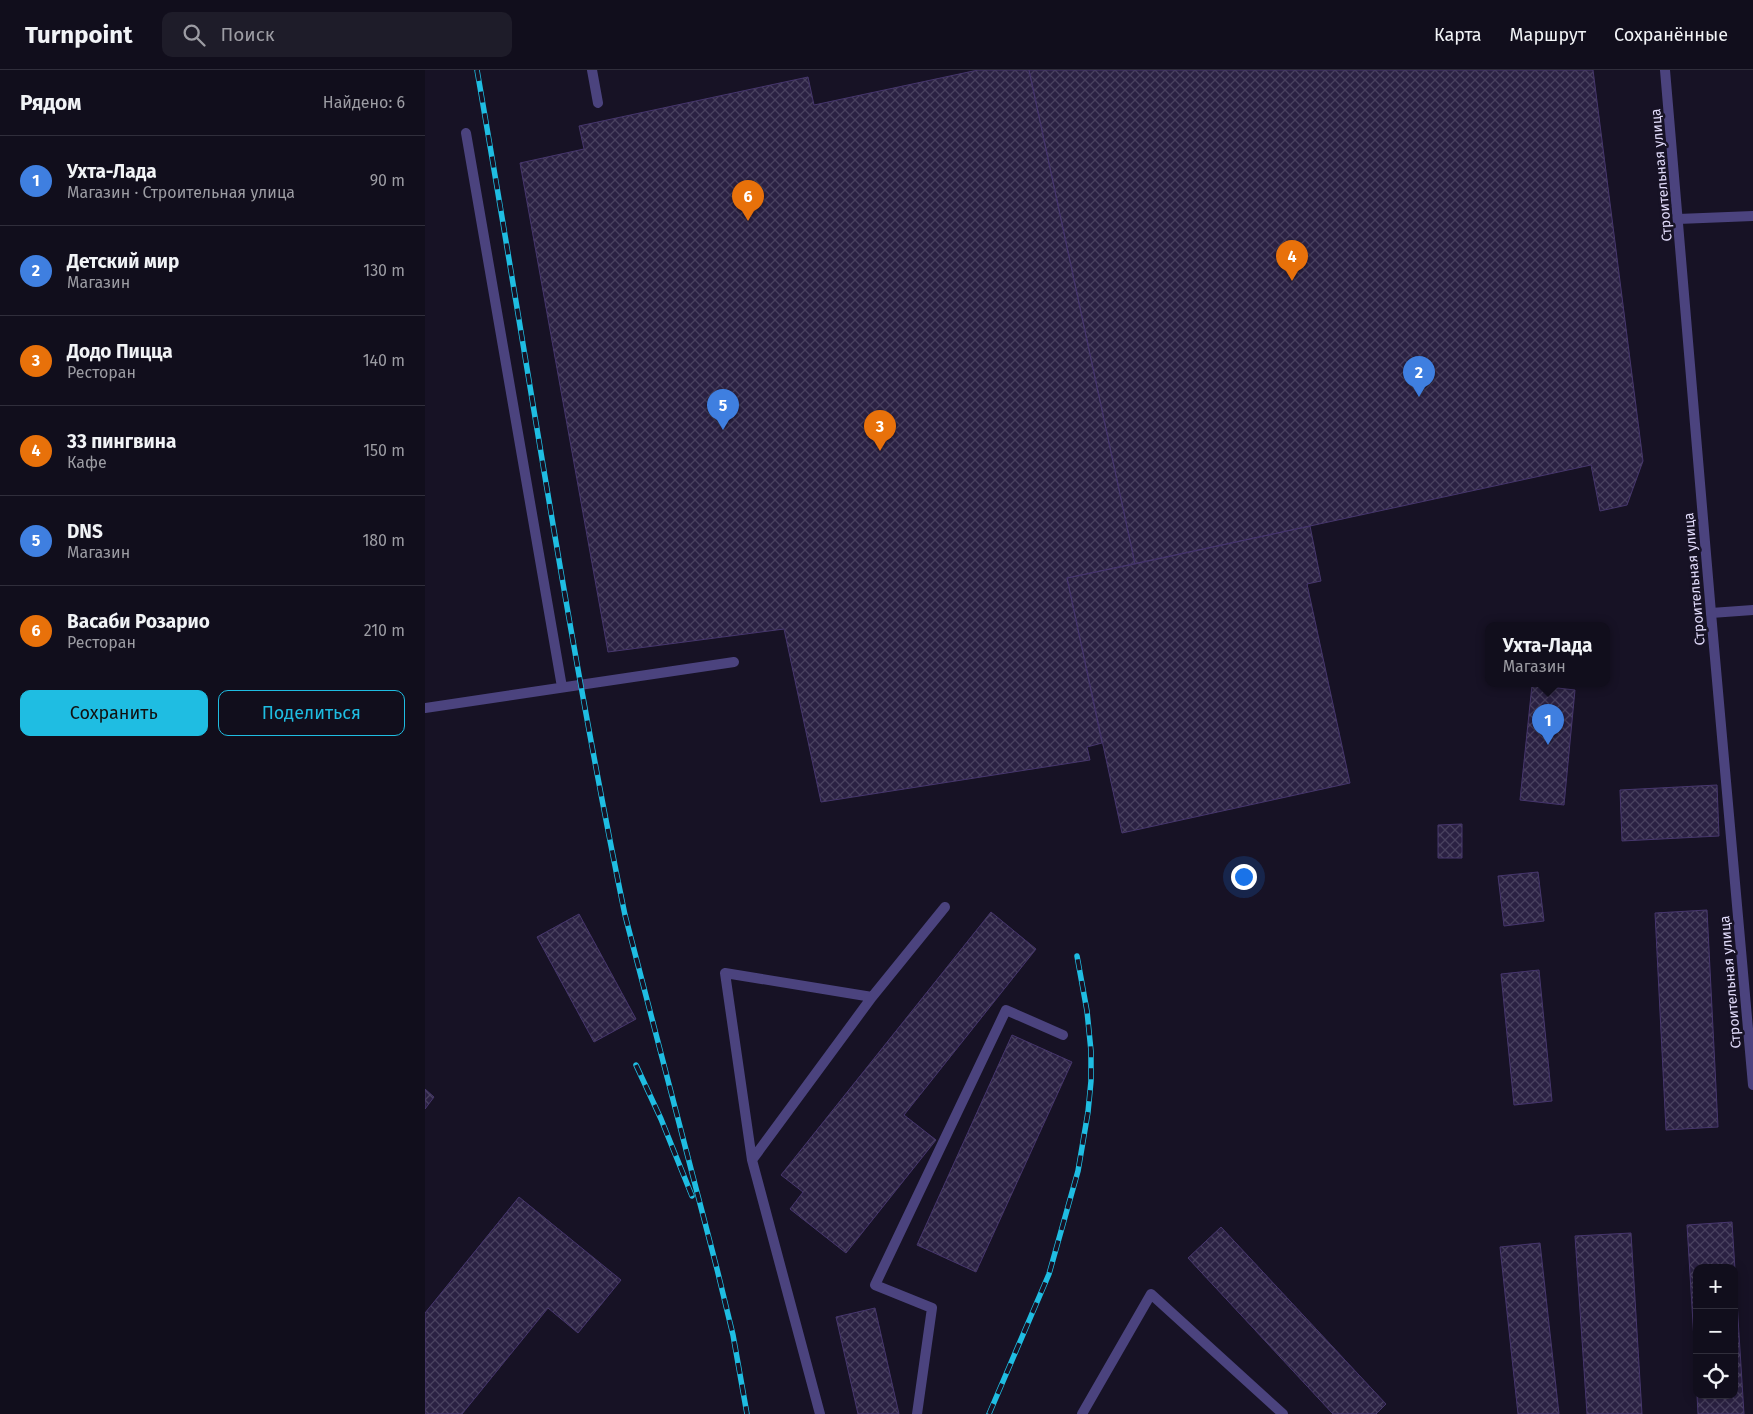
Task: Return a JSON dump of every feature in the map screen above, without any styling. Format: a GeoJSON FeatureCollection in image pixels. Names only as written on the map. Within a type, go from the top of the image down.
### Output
{"type":"FeatureCollection","features":[{"type":"Feature","properties":{"kind":"street"},"geometry":{"type":"LineString","coordinates":[[592,70],[597,104]]}},
{"type":"Feature","properties":{"kind":"street","name":"Строительная улица"},"geometry":{"type":"LineString","coordinates":[[1665,70],[1753,1085]]}},
{"type":"Feature","properties":{"kind":"street"},"geometry":{"type":"LineString","coordinates":[[467,133],[561,687]]}},
{"type":"Feature","properties":{"kind":"street"},"geometry":{"type":"LineString","coordinates":[[1678,219],[1753,216]]}},
{"type":"Feature","properties":{"kind":"street"},"geometry":{"type":"LineString","coordinates":[[1711,613],[1753,610]]}},
{"type":"Feature","properties":{"kind":"street"},"geometry":{"type":"LineString","coordinates":[[425,708],[734,662]]}},
{"type":"Feature","properties":{"kind":"street"},"geometry":{"type":"LineString","coordinates":[[752,1160],[872,997],[945,907]]}},
{"type":"Feature","properties":{"kind":"street"},"geometry":{"type":"LineString","coordinates":[[820,1414],[752,1160],[725,973],[872,997]]}},
{"type":"Feature","properties":{"kind":"street"},"geometry":{"type":"LineString","coordinates":[[917,1414],[932,1308],[875,1284],[1006,1010],[1063,1035]]}},
{"type":"Feature","properties":{"kind":"street"},"geometry":{"type":"LineString","coordinates":[[1083,1414],[1151,1294],[1283,1414]]}},
{"type":"Feature","properties":{"kind":"building"},"geometry":{"type":"Polygon","coordinates":[[[978,70],[1029,70],[1135,564],[1067,578],[1102,743],[1087,747],[1090,760],[821,802],[784,629],[608,652],[520,163],[584,149],[579,126],[808,77],[814,105],[978,70]]]}},
{"type":"Feature","properties":{"kind":"building"},"geometry":{"type":"Polygon","coordinates":[[[1029,70],[1593,70],[1643,461],[1627,505],[1600,511],[1591,465],[1135,564],[1029,70]]]}},
{"type":"Feature","properties":{"kind":"building"},"geometry":{"type":"Polygon","coordinates":[[[1310,526],[1321,581],[1307,584],[1350,783],[1122,833],[1067,578],[1310,526]]]}},
{"type":"Feature","properties":{"kind":"building"},"geometry":{"type":"Polygon","coordinates":[[[1532,687],[1575,690],[1564,805],[1520,800],[1532,687]]]}},
{"type":"Feature","properties":{"kind":"building"},"geometry":{"type":"Polygon","coordinates":[[[1717,785],[1719,836],[1622,841],[1620,790],[1717,785]]]}},
{"type":"Feature","properties":{"kind":"building"},"geometry":{"type":"Polygon","coordinates":[[[1462,824],[1462,858],[1438,858],[1438,825],[1462,824]]]}},
{"type":"Feature","properties":{"kind":"building"},"geometry":{"type":"Polygon","coordinates":[[[1538,872],[1544,921],[1504,926],[1498,876],[1538,872]]]}},
{"type":"Feature","properties":{"kind":"building"},"geometry":{"type":"Polygon","coordinates":[[[1707,910],[1718,1127],[1666,1130],[1655,913],[1707,910]]]}},
{"type":"Feature","properties":{"kind":"building"},"geometry":{"type":"Polygon","coordinates":[[[991,912],[1036,949],[904,1115],[936,1140],[846,1253],[790,1209],[803,1192],[781,1175],[991,912]]]}},
{"type":"Feature","properties":{"kind":"building"},"geometry":{"type":"Polygon","coordinates":[[[579,914],[636,1019],[594,1042],[537,937],[579,914]]]}},
{"type":"Feature","properties":{"kind":"building"},"geometry":{"type":"Polygon","coordinates":[[[1539,970],[1552,1101],[1514,1105],[1501,974],[1539,970]]]}},
{"type":"Feature","properties":{"kind":"building"},"geometry":{"type":"Polygon","coordinates":[[[1012,1035],[1072,1062],[976,1272],[917,1245],[1012,1035]]]}},
{"type":"Feature","properties":{"kind":"building"},"geometry":{"type":"Polygon","coordinates":[[[425,1089],[434,1097],[425,1109],[425,1089]]]}},
{"type":"Feature","properties":{"kind":"building"},"geometry":{"type":"Polygon","coordinates":[[[519,1197],[621,1280],[578,1333],[548,1308],[462,1414],[425,1414],[425,1313],[519,1197]]]}},
{"type":"Feature","properties":{"kind":"building"},"geometry":{"type":"Polygon","coordinates":[[[1732,1222],[1735,1264],[1693,1264],[1693,1323],[1687,1225],[1732,1222]]]}},
{"type":"Feature","properties":{"kind":"building"},"geometry":{"type":"Polygon","coordinates":[[[1221,1227],[1386,1404],[1376,1414],[1333,1414],[1188,1258],[1221,1227]]]}},
{"type":"Feature","properties":{"kind":"building"},"geometry":{"type":"Polygon","coordinates":[[[1631,1233],[1642,1414],[1587,1414],[1575,1236],[1631,1233]]]}},
{"type":"Feature","properties":{"kind":"building"},"geometry":{"type":"Polygon","coordinates":[[[1540,1243],[1559,1414],[1518,1414],[1500,1247],[1540,1243]]]}},
{"type":"Feature","properties":{"kind":"building"},"geometry":{"type":"Polygon","coordinates":[[[875,1308],[899,1414],[858,1414],[836,1317],[875,1308]]]}},
{"type":"Feature","properties":{"kind":"building"},"geometry":{"type":"Polygon","coordinates":[[[1738,1318],[1744,1414],[1698,1414],[1697,1399],[1738,1399],[1738,1318]]]}},
{"type":"Feature","properties":{"kind":"railway"},"geometry":{"type":"LineString","coordinates":[[477,70],[584,704],[625,915],[717,1269],[733,1335],[747,1414]]}},
{"type":"Feature","properties":{"kind":"railway"},"geometry":{"type":"LineString","coordinates":[[989,1414],[1049,1274],[1078,1171],[1088,1112],[1091,1051],[1087,1011],[1077,956]]}},
{"type":"Feature","properties":{"kind":"railway"},"geometry":{"type":"LineString","coordinates":[[636,1065],[661,1119],[692,1196]]}},
{"type":"Feature","properties":{"kind":"place","name":"Васаби Розарио"},"geometry":{"type":"Point","coordinates":[748,221]}},
{"type":"Feature","properties":{"kind":"place","name":"33 пингвина"},"geometry":{"type":"Point","coordinates":[1292,281]}},
{"type":"Feature","properties":{"kind":"place","name":"Детский мир"},"geometry":{"type":"Point","coordinates":[1419,397]}},
{"type":"Feature","properties":{"kind":"place","name":"DNS"},"geometry":{"type":"Point","coordinates":[723,430]}},
{"type":"Feature","properties":{"kind":"place","name":"Додо Пицца"},"geometry":{"type":"Point","coordinates":[880,451]}},
{"type":"Feature","properties":{"kind":"place","name":"Ухта-Лада"},"geometry":{"type":"Point","coordinates":[1548,745]}}]}
